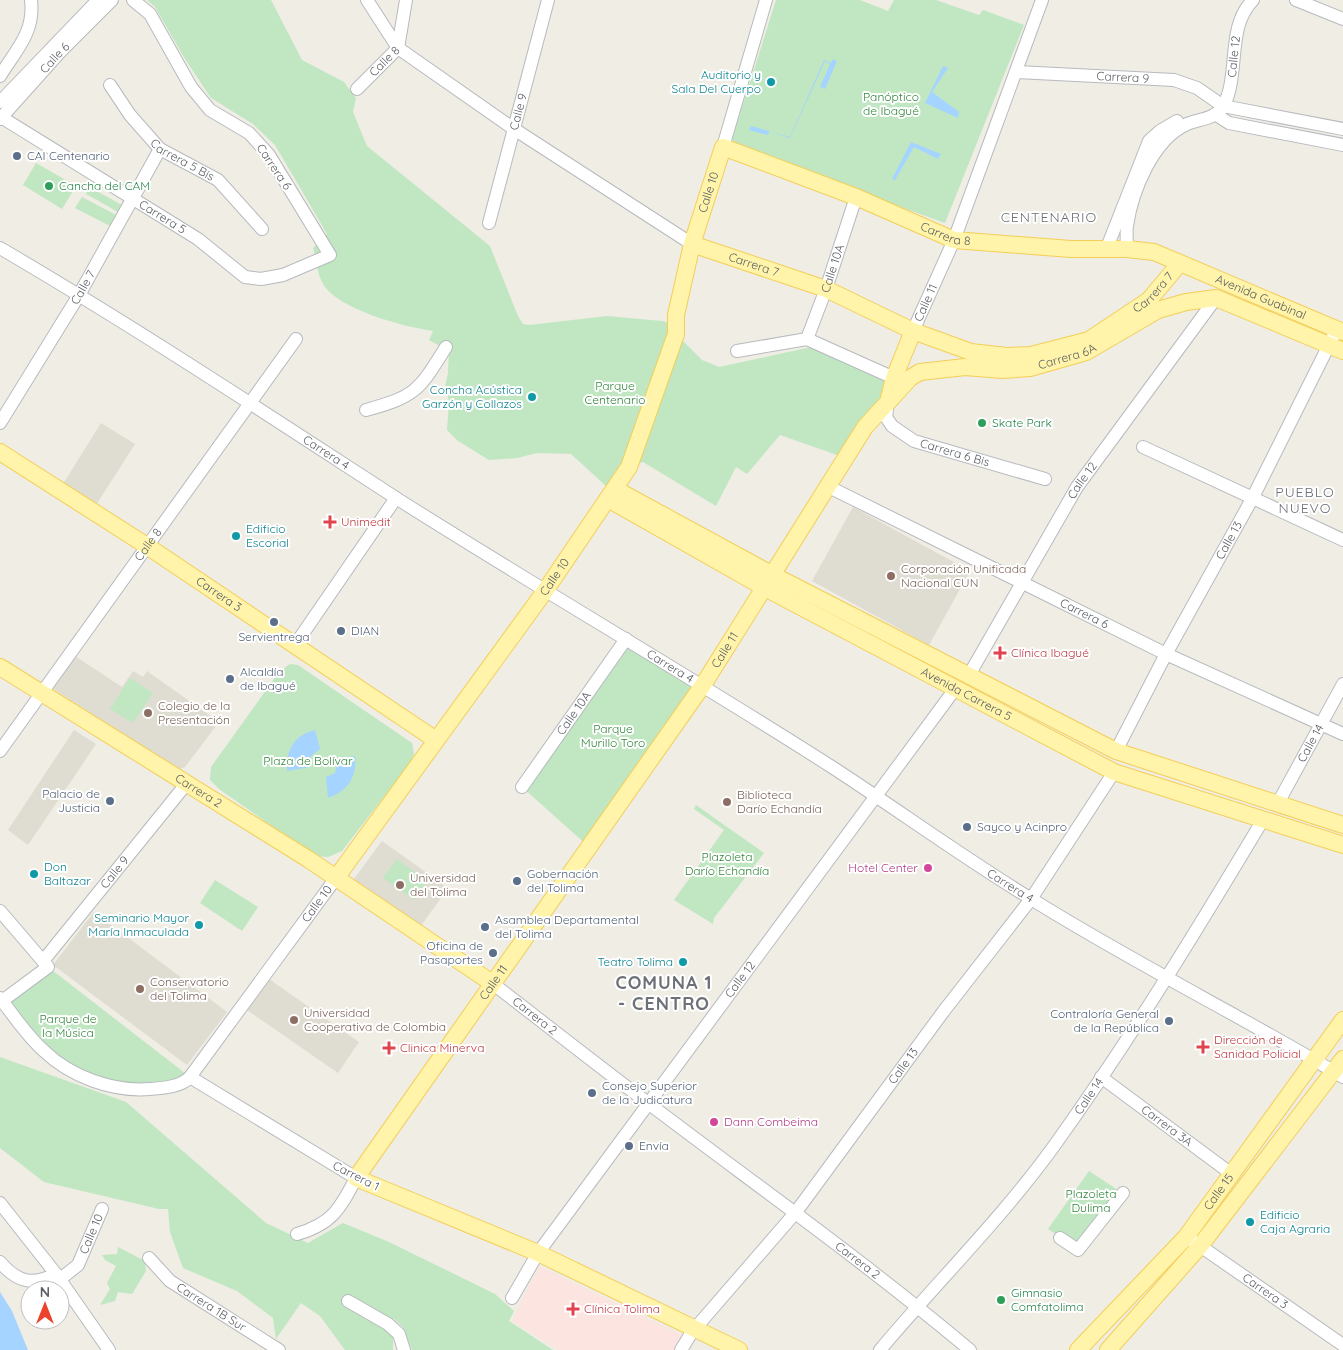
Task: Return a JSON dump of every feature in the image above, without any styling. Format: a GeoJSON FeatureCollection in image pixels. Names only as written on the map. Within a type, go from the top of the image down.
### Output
{"type":"FeatureCollection","features":[{"type":"Feature","properties":{"kind":"main road","name":"Carrera 8"},"geometry":{"type":"LineString","coordinates":[[723,147],[856,197],[954,240],[1071,249],[1127,249],[1154,252],[1180,263]]}},
{"type":"Feature","properties":{"kind":"main road","name":"Calle 10"},"geometry":{"type":"LineString","coordinates":[[336,878],[545,591],[629,467],[674,340],[677,329],[676,315],[692,244],[723,147]]}},
{"type":"Feature","properties":{"kind":"main road","name":"Carrera 7"},"geometry":{"type":"LineString","coordinates":[[692,244],[826,289],[914,331],[972,352],[1007,356],[1031,355],[1089,340],[1154,305],[1180,263]]}},
{"type":"Feature","properties":{"kind":"main road","name":"Avenida Guabinal"},"geometry":{"type":"LineString","coordinates":[[1180,263],[1340,330]]}},
{"type":"Feature","properties":{"kind":"main road","name":"Avenida Guabinal"},"geometry":{"type":"LineString","coordinates":[[1216,298],[1337,348]]}},
{"type":"Feature","properties":{"kind":"main road","name":"Carrera 6A"},"geometry":{"type":"LineString","coordinates":[[888,402],[902,378],[920,372],[932,369],[1002,370],[1040,365],[1086,352],[1154,305],[1216,298]]}},
{"type":"Feature","properties":{"kind":"main road","name":"Calle 11"},"geometry":{"type":"LineString","coordinates":[[902,378],[914,331]]}},
{"type":"Feature","properties":{"kind":"main road","name":"Calle 11"},"geometry":{"type":"LineString","coordinates":[[356,1178],[703,685],[829,487],[864,428],[888,402]]}},
{"type":"Feature","properties":{"kind":"main road","name":"Carrera 3"},"geometry":{"type":"LineString","coordinates":[[0,452],[147,546],[436,740]]}},
{"type":"Feature","properties":{"kind":"main road","name":"Avenida Carrera 5"},"geometry":{"type":"LineString","coordinates":[[611,494],[955,689],[1114,772],[1264,818],[1343,845]]}},
{"type":"Feature","properties":{"kind":"main road","name":"Avenida Carrera 5"},"geometry":{"type":"LineString","coordinates":[[769,582],[969,675],[1116,751],[1278,802],[1343,825]]}},
{"type":"Feature","properties":{"kind":"main road","name":"Carrera 2"},"geometry":{"type":"LineString","coordinates":[[0,667],[336,878],[492,983]]}},
{"type":"Feature","properties":{"kind":"main road","name":"Calle 15"},"geometry":{"type":"LineString","coordinates":[[1078,1350],[1186,1237],[1233,1175],[1343,1020]]}},
{"type":"Feature","properties":{"kind":"main road","name":"Calle 15"},"geometry":{"type":"LineString","coordinates":[[1108,1350],[1200,1246],[1340,1069]]}},
{"type":"Feature","properties":{"kind":"main road","name":"Carrera 1"},"geometry":{"type":"LineString","coordinates":[[356,1178],[538,1253],[738,1350]]}},
{"type":"Feature","properties":{"kind":"street"},"geometry":{"type":"LineString","coordinates":[[0,76],[4,61],[24,39],[32,20],[31,0]]}},
{"type":"Feature","properties":{"kind":"street"},"geometry":{"type":"LineString","coordinates":[[83,0],[98,0]]}},
{"type":"Feature","properties":{"kind":"street","name":"Calle 6"},"geometry":{"type":"LineString","coordinates":[[0,102],[98,0]]}},
{"type":"Feature","properties":{"kind":"street","name":"Calle 6"},"geometry":{"type":"LineString","coordinates":[[0,118],[59,53],[112,0]]}},
{"type":"Feature","properties":{"kind":"street","name":"Carrera 6"},"geometry":{"type":"LineString","coordinates":[[133,0],[150,14],[191,87],[210,110],[249,133],[269,155],[330,255]]}},
{"type":"Feature","properties":{"kind":"street","name":"Carrera 7"},"geometry":{"type":"LineString","coordinates":[[367,0],[398,48],[514,129],[692,244]]}},
{"type":"Feature","properties":{"kind":"street","name":"Calle 8"},"geometry":{"type":"LineString","coordinates":[[357,89],[398,48],[406,0]]}},
{"type":"Feature","properties":{"kind":"street","name":"Calle 9"},"geometry":{"type":"LineString","coordinates":[[489,223],[548,0]]}},
{"type":"Feature","properties":{"kind":"street","name":"Calle 10"},"geometry":{"type":"LineString","coordinates":[[723,147],[766,0]]}},
{"type":"Feature","properties":{"kind":"street","name":"Calle 11"},"geometry":{"type":"LineString","coordinates":[[914,331],[954,240],[1042,0]]}},
{"type":"Feature","properties":{"kind":"street","name":"Calle 12"},"geometry":{"type":"LineString","coordinates":[[1219,110],[1230,84],[1239,23],[1246,7],[1253,0]]}},
{"type":"Feature","properties":{"kind":"street"},"geometry":{"type":"LineString","coordinates":[[1296,0],[1343,20]]}},
{"type":"Feature","properties":{"kind":"street","name":"Carrera 9"},"geometry":{"type":"LineString","coordinates":[[1017,72],[1174,80],[1197,88],[1219,110]]}},
{"type":"Feature","properties":{"kind":"street","name":"Carrera 5 Bis"},"geometry":{"type":"LineString","coordinates":[[110,85],[130,115],[160,149],[218,180],[262,230]]}},
{"type":"Feature","properties":{"kind":"street"},"geometry":{"type":"LineString","coordinates":[[1106,250],[1149,141],[1160,131],[1186,116],[1219,110],[1343,129]]}},
{"type":"Feature","properties":{"kind":"street"},"geometry":{"type":"LineString","coordinates":[[1219,110],[1229,123],[1343,145]]}},
{"type":"Feature","properties":{"kind":"street"},"geometry":{"type":"LineString","coordinates":[[1127,249],[1126,227],[1134,200],[1157,147],[1172,133],[1219,110]]}},
{"type":"Feature","properties":{"kind":"street","name":"Carrera 5"},"geometry":{"type":"LineString","coordinates":[[0,118],[198,239],[245,276],[261,279],[283,275],[330,255]]}},
{"type":"Feature","properties":{"kind":"street","name":"Calle 7"},"geometry":{"type":"LineString","coordinates":[[0,423],[79,295],[160,149]]}},
{"type":"Feature","properties":{"kind":"street","name":"Calle 10A"},"geometry":{"type":"LineString","coordinates":[[807,339],[826,289],[856,197]]}},
{"type":"Feature","properties":{"kind":"street","name":"Carrera 4"},"geometry":{"type":"LineString","coordinates":[[0,248],[79,295],[545,591],[703,685],[876,796],[1031,899],[1167,980],[1315,1059],[1340,1069]]}},
{"type":"Feature","properties":{"kind":"street","name":"Calle 12"},"geometry":{"type":"LineString","coordinates":[[969,675],[1077,487],[1216,298]]}},
{"type":"Feature","properties":{"kind":"street","name":"Calle 13"},"geometry":{"type":"LineString","coordinates":[[1116,751],[1166,654],[1337,348],[1340,330]]}},
{"type":"Feature","properties":{"kind":"street","name":"Calle 8"},"geometry":{"type":"LineString","coordinates":[[0,751],[296,339]]}},
{"type":"Feature","properties":{"kind":"street"},"geometry":{"type":"LineString","coordinates":[[736,351],[807,339],[902,378]]}},
{"type":"Feature","properties":{"kind":"street"},"geometry":{"type":"LineString","coordinates":[[366,410],[399,400],[423,385],[446,347]]}},
{"type":"Feature","properties":{"kind":"street","name":"Carrera 6 Bis"},"geometry":{"type":"LineString","coordinates":[[888,402],[886,417],[892,426],[914,441],[1045,479]]}},
{"type":"Feature","properties":{"kind":"street"},"geometry":{"type":"LineString","coordinates":[[1143,447],[1343,540]]}},
{"type":"Feature","properties":{"kind":"street","name":"Carrera 6"},"geometry":{"type":"LineString","coordinates":[[829,487],[1166,654],[1343,734]]}},
{"type":"Feature","properties":{"kind":"street"},"geometry":{"type":"LineString","coordinates":[[296,645],[396,498]]}},
{"type":"Feature","properties":{"kind":"street","name":"Calle 10A"},"geometry":{"type":"LineString","coordinates":[[522,787],[626,639]]}},
{"type":"Feature","properties":{"kind":"street","name":"Calle 14"},"geometry":{"type":"LineString","coordinates":[[1278,802],[1343,684]]}},
{"type":"Feature","properties":{"kind":"street","name":"Calle 12"},"geometry":{"type":"LineString","coordinates":[[512,1298],[538,1253],[955,689]]}},
{"type":"Feature","properties":{"kind":"street","name":"Calle 13"},"geometry":{"type":"LineString","coordinates":[[680,1350],[796,1212],[943,1012],[1031,899],[1114,772]]}},
{"type":"Feature","properties":{"kind":"street","name":"Calle 9"},"geometry":{"type":"LineString","coordinates":[[1,999],[46,964],[187,784]]}},
{"type":"Feature","properties":{"kind":"street","name":"Calle 14"},"geometry":{"type":"LineString","coordinates":[[880,1350],[1008,1204],[1053,1147],[1167,980],[1264,818]]}},
{"type":"Feature","properties":{"kind":"street","name":"Calle 10"},"geometry":{"type":"LineString","coordinates":[[190,1077],[336,878]]}},
{"type":"Feature","properties":{"kind":"street"},"geometry":{"type":"LineString","coordinates":[[0,911],[46,964]]}},
{"type":"Feature","properties":{"kind":"street","name":"Carrera 2"},"geometry":{"type":"LineString","coordinates":[[492,983],[648,1103],[796,1212],[917,1306],[970,1350]]}},
{"type":"Feature","properties":{"kind":"street"},"geometry":{"type":"LineString","coordinates":[[1,999],[44,1051],[64,1066],[95,1081],[128,1088],[146,1089],[171,1086],[184,1082],[190,1077]]}},
{"type":"Feature","properties":{"kind":"street","name":"Carrera 1"},"geometry":{"type":"LineString","coordinates":[[190,1077],[356,1178]]}},
{"type":"Feature","properties":{"kind":"street","name":"Carrera 3A"},"geometry":{"type":"LineString","coordinates":[[1101,1077],[1233,1175]]}},
{"type":"Feature","properties":{"kind":"street","name":"Calle 11"},"geometry":{"type":"LineString","coordinates":[[297,1234],[314,1230],[328,1221],[340,1209],[356,1178]]}},
{"type":"Feature","properties":{"kind":"street"},"geometry":{"type":"LineString","coordinates":[[1060,1238],[1078,1250],[1123,1193]]}},
{"type":"Feature","properties":{"kind":"street"},"geometry":{"type":"LineString","coordinates":[[0,1203],[57,1277],[109,1350]]}},
{"type":"Feature","properties":{"kind":"street","name":"Calle 10"},"geometry":{"type":"LineString","coordinates":[[57,1277],[78,1265],[102,1209]]}},
{"type":"Feature","properties":{"kind":"street","name":"Carrera 3"},"geometry":{"type":"LineString","coordinates":[[1186,1237],[1343,1344]]}},
{"type":"Feature","properties":{"kind":"street","name":"Carrera 1B Sur"},"geometry":{"type":"LineString","coordinates":[[149,1258],[170,1281],[272,1348]]}},
{"type":"Feature","properties":{"kind":"street"},"geometry":{"type":"LineString","coordinates":[[0,1262],[10,1274],[26,1281],[41,1281],[57,1277]]}},
{"type":"Feature","properties":{"kind":"street"},"geometry":{"type":"LineString","coordinates":[[348,1301],[394,1329],[399,1334],[404,1350]]}},
{"type":"Feature","properties":{"kind":"shaded area"},"geometry":{"type":"Polygon","coordinates":[[[101,423],[135,444],[96,505],[63,484],[101,423]]]}},
{"type":"Feature","properties":{"kind":"shaded area","name":"Corporación Unificada Nacional CUN"},"geometry":{"type":"Polygon","coordinates":[[[853,507],[970,571],[929,645],[812,581],[853,507]]]}},
{"type":"Feature","properties":{"kind":"shaded area","name":"Colegio de la Presentación"},"geometry":{"type":"Polygon","coordinates":[[[75,656],[122,687],[133,671],[143,677],[147,671],[219,722],[185,767],[180,769],[175,767],[52,688],[75,656]]]}},
{"type":"Feature","properties":{"kind":"shaded area"},"geometry":{"type":"Polygon","coordinates":[[[74,730],[96,744],[28,845],[8,830],[74,730]]]}},
{"type":"Feature","properties":{"kind":"shaded area","name":"Universidad del Tolima"},"geometry":{"type":"Polygon","coordinates":[[[382,841],[448,888],[418,930],[351,883],[382,841]]]}},
{"type":"Feature","properties":{"kind":"shaded area","name":"Conservatorio del Tolima"},"geometry":{"type":"Polygon","coordinates":[[[94,912],[227,1012],[187,1065],[53,965],[94,912]]]}},
{"type":"Feature","properties":{"kind":"shaded area","name":"Universidad Cooperativa de Colombia"},"geometry":{"type":"Polygon","coordinates":[[[269,979],[359,1042],[338,1073],[247,1010],[269,979]]]}},
{"type":"Feature","properties":{"kind":"shaded area","name":"Clínica Tolima"},"geometry":{"type":"Polygon","coordinates":[[[539,1266],[684,1336],[675,1350],[558,1350],[512,1321],[539,1266]]]}},
{"type":"Feature","properties":{"kind":"green space","name":"Parque Centenario"},"geometry":{"type":"Polygon","coordinates":[[[147,0],[271,0],[302,60],[344,82],[356,98],[353,112],[367,146],[490,246],[523,324],[529,325],[607,316],[662,321],[670,323],[676,334],[702,360],[719,367],[816,346],[894,378],[865,427],[840,456],[780,435],[747,474],[736,467],[716,506],[643,462],[629,467],[615,489],[606,486],[571,454],[537,453],[517,458],[489,460],[458,441],[447,430],[449,401],[445,387],[449,351],[429,340],[433,331],[372,315],[355,308],[329,292],[320,278],[313,248],[327,234],[275,145],[253,124],[211,98],[185,59],[155,7],[147,0]]]}},
{"type":"Feature","properties":{"kind":"green space","name":"Panóptico de Ibagué"},"geometry":{"type":"Polygon","coordinates":[[[776,0],[860,0],[888,11],[894,0],[936,0],[979,15],[983,10],[1024,25],[945,223],[737,148],[732,139],[776,0]]]}},
{"type":"Feature","properties":{"kind":"green space","name":"Cancha del CAM"},"geometry":{"type":"Polygon","coordinates":[[[36,163],[76,186],[62,209],[23,185],[36,163]]]}},
{"type":"Feature","properties":{"kind":"green space"},"geometry":{"type":"Polygon","coordinates":[[[89,187],[122,205],[118,212],[86,194],[89,187]]]}},
{"type":"Feature","properties":{"kind":"green space"},"geometry":{"type":"Polygon","coordinates":[[[82,197],[118,216],[112,227],[75,208],[82,197]]]}},
{"type":"Feature","properties":{"kind":"green space","name":"Parque Murillo Toro"},"geometry":{"type":"Polygon","coordinates":[[[626,639],[703,685],[589,847],[522,787],[626,639]]]}},
{"type":"Feature","properties":{"kind":"green space","name":"Plaza de Bolívar"},"geometry":{"type":"Polygon","coordinates":[[[290,664],[298,665],[412,743],[414,754],[410,763],[342,851],[328,857],[315,856],[219,789],[210,780],[211,767],[279,672],[290,664]]]}},
{"type":"Feature","properties":{"kind":"green space"},"geometry":{"type":"Polygon","coordinates":[[[130,678],[153,693],[133,723],[110,709],[130,678]]]}},
{"type":"Feature","properties":{"kind":"green space","name":"Plazoleta Darío Echandía"},"geometry":{"type":"Polygon","coordinates":[[[696,805],[764,853],[714,918],[713,924],[674,900],[724,830],[694,809],[696,805]]]}},
{"type":"Feature","properties":{"kind":"green space"},"geometry":{"type":"Polygon","coordinates":[[[397,859],[427,881],[414,900],[383,878],[397,859]]]}},
{"type":"Feature","properties":{"kind":"green space"},"geometry":{"type":"Polygon","coordinates":[[[215,880],[258,907],[242,931],[200,903],[215,880]]]}},
{"type":"Feature","properties":{"kind":"green space","name":"Parque de la Música"},"geometry":{"type":"Polygon","coordinates":[[[48,967],[190,1077],[128,1088],[64,1066],[2,1001],[48,967]]]}},
{"type":"Feature","properties":{"kind":"green space"},"geometry":{"type":"Polygon","coordinates":[[[0,1057],[126,1102],[266,1223],[308,1243],[343,1223],[389,1242],[495,1294],[514,1311],[509,1321],[553,1350],[412,1350],[403,1327],[393,1318],[393,1350],[345,1350],[320,1316],[301,1303],[276,1339],[273,1318],[237,1291],[183,1268],[170,1232],[168,1209],[159,1209],[44,1182],[0,1148],[0,1057]]]}},
{"type":"Feature","properties":{"kind":"green space","name":"Plazoleta Dulima"},"geometry":{"type":"Polygon","coordinates":[[[1089,1171],[1121,1192],[1077,1248],[1048,1229],[1089,1171]]]}},
{"type":"Feature","properties":{"kind":"green space"},"geometry":{"type":"Polygon","coordinates":[[[118,1247],[145,1261],[146,1271],[132,1294],[118,1292],[115,1301],[100,1305],[110,1289],[107,1283],[116,1266],[105,1260],[102,1255],[117,1254],[118,1247]]]}},
{"type":"Feature","properties":{"kind":"water"},"geometry":{"type":"Polygon","coordinates":[[[833,59],[837,61],[825,89],[820,87],[830,64],[825,61],[790,138],[771,132],[790,137],[824,60],[831,63],[833,59]]]}},
{"type":"Feature","properties":{"kind":"water"},"geometry":{"type":"Polygon","coordinates":[[[943,66],[948,68],[932,92],[959,112],[958,118],[925,103],[943,66]]]}},
{"type":"Feature","properties":{"kind":"water"},"geometry":{"type":"Polygon","coordinates":[[[751,126],[769,131],[768,135],[749,130],[751,126]]]}},
{"type":"Feature","properties":{"kind":"water"},"geometry":{"type":"Polygon","coordinates":[[[911,142],[941,154],[938,159],[914,147],[895,180],[892,179],[911,142]]]}},
{"type":"Feature","properties":{"kind":"water"},"geometry":{"type":"Polygon","coordinates":[[[315,730],[320,749],[311,756],[310,767],[287,771],[288,756],[293,744],[308,732],[315,730]]]}},
{"type":"Feature","properties":{"kind":"water"},"geometry":{"type":"Polygon","coordinates":[[[355,756],[353,777],[350,782],[341,791],[328,798],[326,777],[335,773],[338,759],[355,756]]]}},
{"type":"Feature","properties":{"kind":"water"},"geometry":{"type":"Polygon","coordinates":[[[0,1292],[12,1311],[28,1350],[0,1350],[0,1292]]]}},
{"type":"Feature","properties":{"kind":"place","name":"Auditorio y Sala Del Cuerpo"},"geometry":{"type":"Point","coordinates":[771,82]}},
{"type":"Feature","properties":{"kind":"place","name":"CAI Centenario"},"geometry":{"type":"Point","coordinates":[17,156]}},
{"type":"Feature","properties":{"kind":"place","name":"Cancha del CAM"},"geometry":{"type":"Point","coordinates":[49,186]}},
{"type":"Feature","properties":{"kind":"place","name":"Concha Acústica Garzón y Collazos"},"geometry":{"type":"Point","coordinates":[532,397]}},
{"type":"Feature","properties":{"kind":"place","name":"Skate Park"},"geometry":{"type":"Point","coordinates":[982,423]}},
{"type":"Feature","properties":{"kind":"place","name":"Unimedit"},"geometry":{"type":"Point","coordinates":[330,522]}},
{"type":"Feature","properties":{"kind":"place","name":"Edificio Escorial"},"geometry":{"type":"Point","coordinates":[236,536]}},
{"type":"Feature","properties":{"kind":"place","name":"Corporación Unificada Nacional CUN"},"geometry":{"type":"Point","coordinates":[891,576]}},
{"type":"Feature","properties":{"kind":"place","name":"Servientrega"},"geometry":{"type":"Point","coordinates":[274,622]}},
{"type":"Feature","properties":{"kind":"place","name":"DIAN"},"geometry":{"type":"Point","coordinates":[341,631]}},
{"type":"Feature","properties":{"kind":"place","name":"Clínica Ibagué"},"geometry":{"type":"Point","coordinates":[1000,653]}},
{"type":"Feature","properties":{"kind":"place","name":"Alcaldía de Ibagué"},"geometry":{"type":"Point","coordinates":[230,679]}},
{"type":"Feature","properties":{"kind":"place","name":"Colegio de la Presentación"},"geometry":{"type":"Point","coordinates":[148,713]}},
{"type":"Feature","properties":{"kind":"place","name":"Palacio de Justicia"},"geometry":{"type":"Point","coordinates":[110,801]}},
{"type":"Feature","properties":{"kind":"place","name":"Biblioteca Darío Echandía"},"geometry":{"type":"Point","coordinates":[727,802]}},
{"type":"Feature","properties":{"kind":"place","name":"Sayco y Acinpro"},"geometry":{"type":"Point","coordinates":[967,827]}},
{"type":"Feature","properties":{"kind":"place","name":"Hotel Center"},"geometry":{"type":"Point","coordinates":[928,868]}},
{"type":"Feature","properties":{"kind":"place","name":"Don Baltazar"},"geometry":{"type":"Point","coordinates":[34,874]}},
{"type":"Feature","properties":{"kind":"place","name":"Gobernación del Tolima"},"geometry":{"type":"Point","coordinates":[517,881]}},
{"type":"Feature","properties":{"kind":"place","name":"Universidad del Tolima"},"geometry":{"type":"Point","coordinates":[400,885]}},
{"type":"Feature","properties":{"kind":"place","name":"Seminario Mayor María Inmaculada"},"geometry":{"type":"Point","coordinates":[199,925]}},
{"type":"Feature","properties":{"kind":"place","name":"Asamblea Departamental del Tolima"},"geometry":{"type":"Point","coordinates":[485,927]}},
{"type":"Feature","properties":{"kind":"place","name":"Oficina de Pasaportes"},"geometry":{"type":"Point","coordinates":[493,953]}},
{"type":"Feature","properties":{"kind":"place","name":"Teatro Tolima"},"geometry":{"type":"Point","coordinates":[683,962]}},
{"type":"Feature","properties":{"kind":"place","name":"Conservatorio del Tolima"},"geometry":{"type":"Point","coordinates":[140,989]}},
{"type":"Feature","properties":{"kind":"place","name":"Universidad Cooperativa de Colombia"},"geometry":{"type":"Point","coordinates":[294,1020]}},
{"type":"Feature","properties":{"kind":"place","name":"Contraloría General de la República"},"geometry":{"type":"Point","coordinates":[1169,1021]}},
{"type":"Feature","properties":{"kind":"place","name":"Dirección de Sanidad Policial"},"geometry":{"type":"Point","coordinates":[1203,1047]}},
{"type":"Feature","properties":{"kind":"place","name":"Clinica Minerva"},"geometry":{"type":"Point","coordinates":[389,1048]}},
{"type":"Feature","properties":{"kind":"place","name":"Consejo Superior de la Judicatura"},"geometry":{"type":"Point","coordinates":[592,1093]}},
{"type":"Feature","properties":{"kind":"place","name":"Dann Combeima"},"geometry":{"type":"Point","coordinates":[714,1122]}},
{"type":"Feature","properties":{"kind":"place","name":"Envía"},"geometry":{"type":"Point","coordinates":[629,1146]}},
{"type":"Feature","properties":{"kind":"place","name":"Edificio Caja Agraria"},"geometry":{"type":"Point","coordinates":[1250,1222]}},
{"type":"Feature","properties":{"kind":"place","name":"Gimnasio Comfatolima"},"geometry":{"type":"Point","coordinates":[1001,1300]}},
{"type":"Feature","properties":{"kind":"place","name":"Clínica Tolima"},"geometry":{"type":"Point","coordinates":[573,1309]}},
{"type":"Feature","properties":{"kind":"district","name":"CENTENARIO"},"geometry":{"type":"Point","coordinates":[1049,217]}},
{"type":"Feature","properties":{"kind":"district","name":"PUEBLO NUEVO"},"geometry":{"type":"Point","coordinates":[1305,500]}},
{"type":"Feature","properties":{"kind":"district","name":"COMUNA 1 - CENTRO"},"geometry":{"type":"Point","coordinates":[664,993]}}]}
